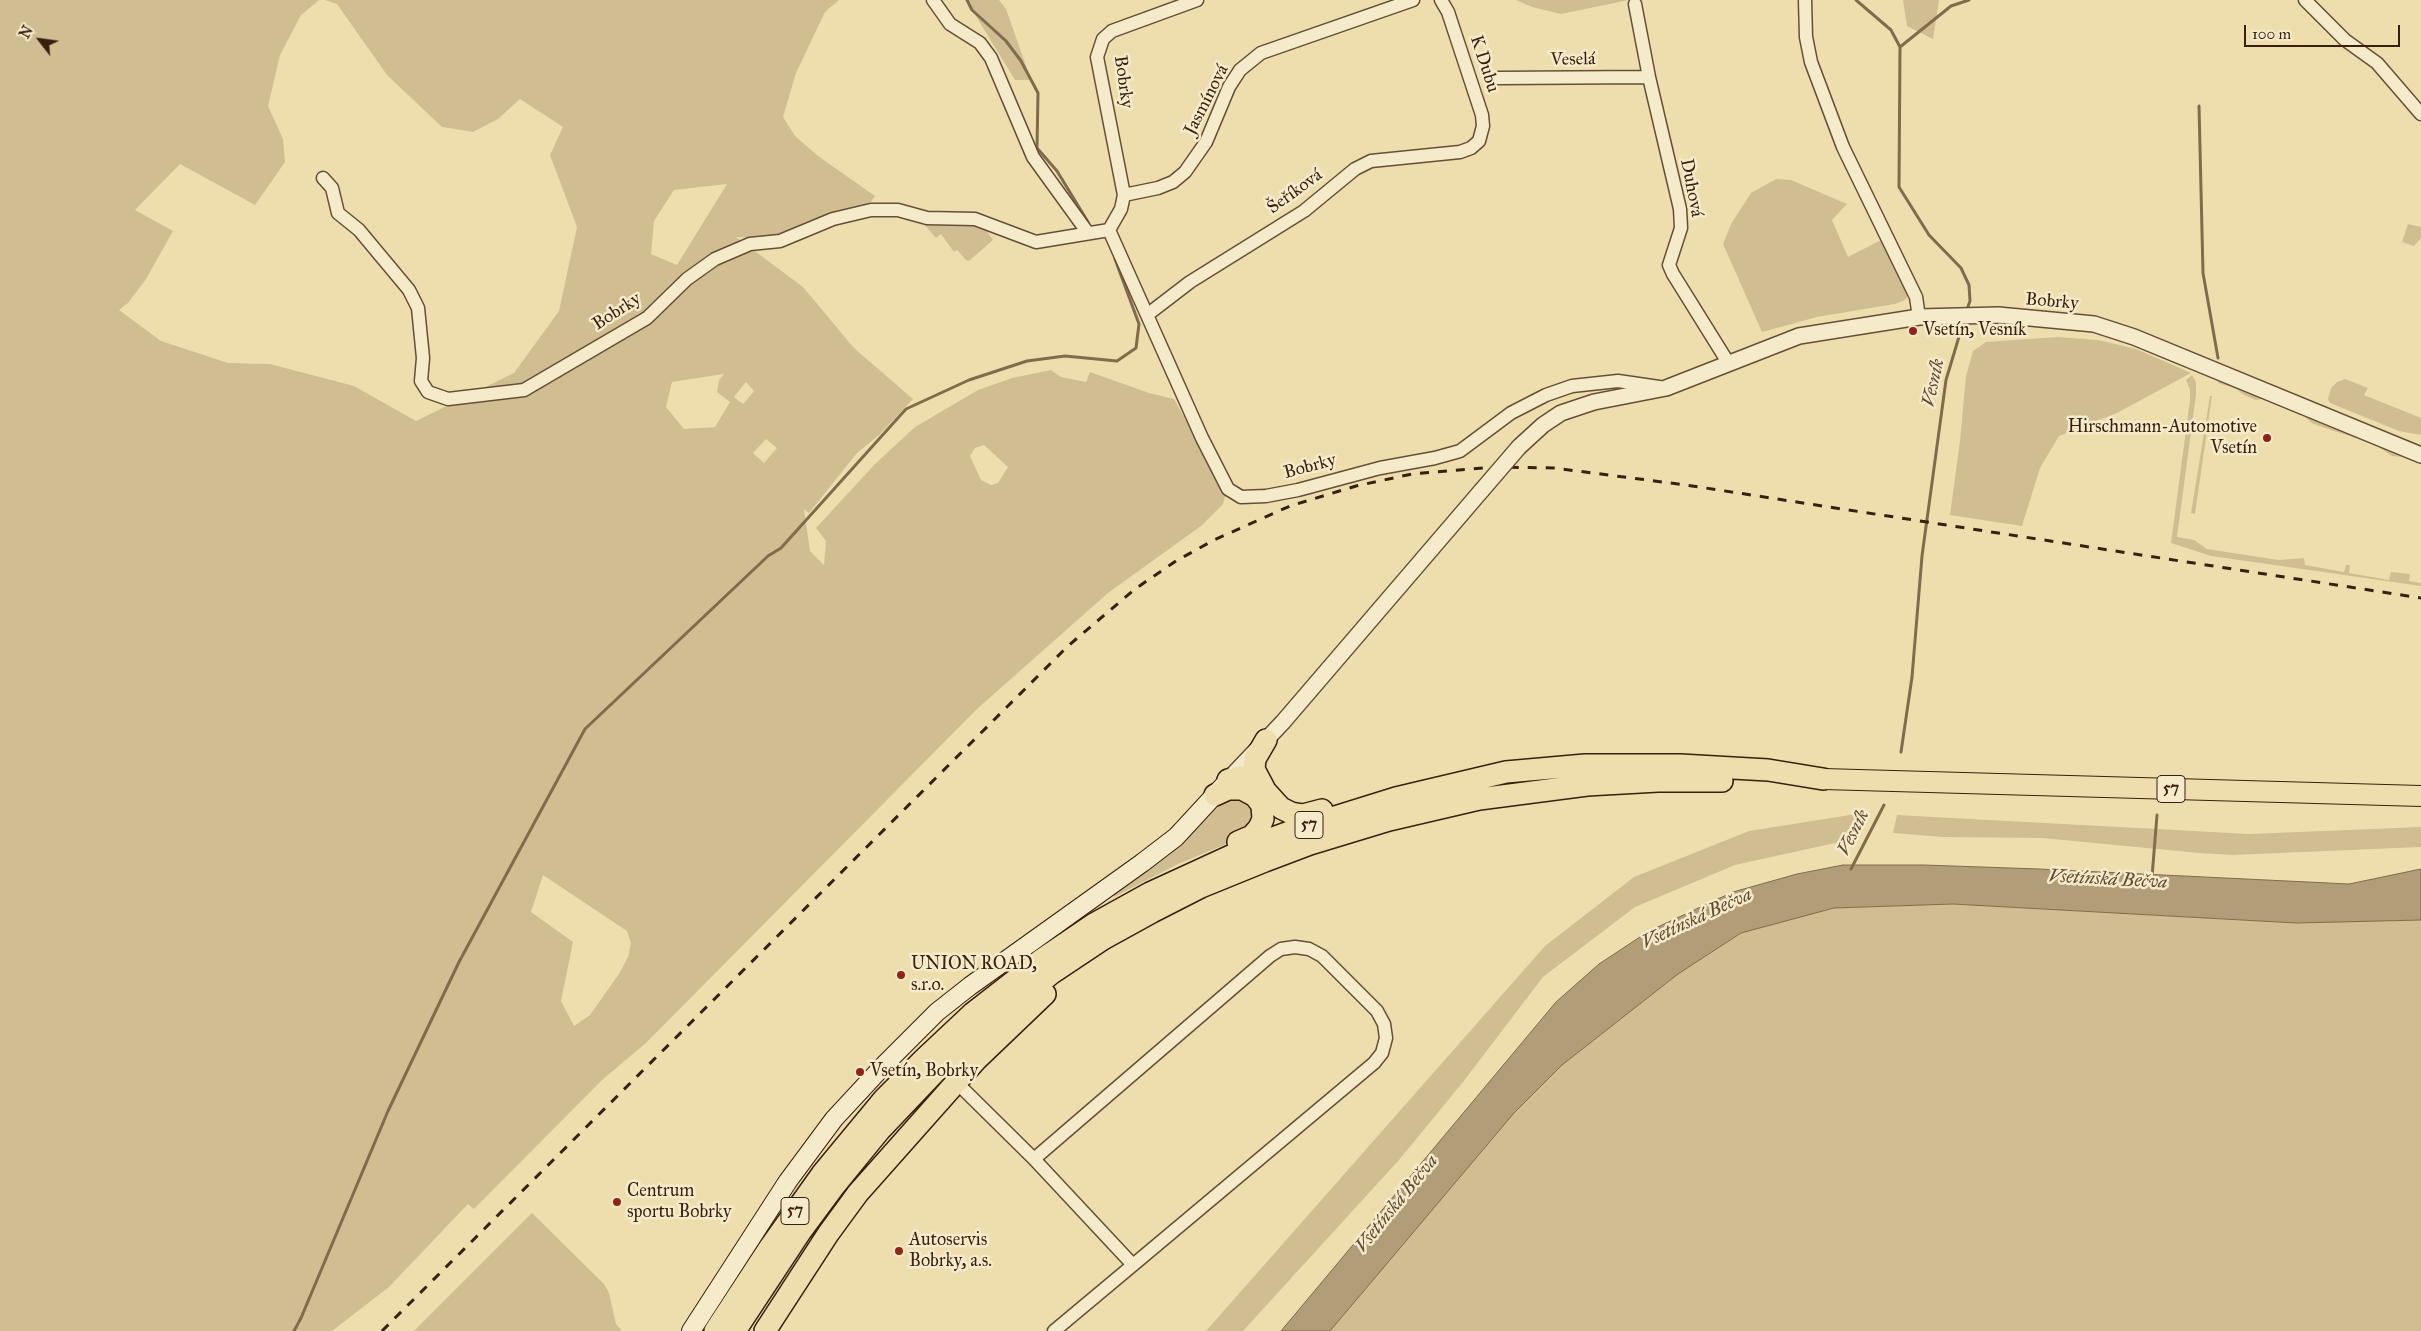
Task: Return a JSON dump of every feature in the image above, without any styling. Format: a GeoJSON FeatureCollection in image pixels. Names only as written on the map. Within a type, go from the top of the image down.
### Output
{"type":"FeatureCollection","features":[{"type":"Feature","properties":{"kind":"highway"},"geometry":{"type":"LineString","coordinates":[[1266,740],[1255,759],[1254,769],[1267,792]]}},
{"type":"Feature","properties":{"kind":"highway","name":"57"},"geometry":{"type":"LineString","coordinates":[[715,1331],[822,1174],[878,1106],[924,1059],[973,1013],[1041,960],[1094,924],[1150,893],[1259,842],[1303,827],[1396,798],[1506,772],[1549,766],[1660,765],[1768,770],[1823,779]]}},
{"type":"Feature","properties":{"kind":"highway"},"geometry":{"type":"LineString","coordinates":[[1234,781],[1253,780],[1286,811],[1303,815],[1398,789],[1476,778]]}},
{"type":"Feature","properties":{"kind":"highway","name":"57"},"geometry":{"type":"LineString","coordinates":[[736,1331],[801,1231],[835,1185],[879,1131],[936,1071],[986,1025],[1052,973],[1103,939],[1201,887],[1310,844],[1389,820],[1479,799],[1587,785],[1640,782],[1798,781],[1823,779]]}},
{"type":"Feature","properties":{"kind":"highway"},"geometry":{"type":"LineString","coordinates":[[1150,893],[1196,860],[1256,832],[1262,824],[1263,810],[1255,796],[1234,781]]}},
{"type":"Feature","properties":{"kind":"highway"},"geometry":{"type":"LineString","coordinates":[[765,1331],[828,1234],[858,1192],[956,1082],[1029,1009],[1073,969],[1201,887]]}},
{"type":"Feature","properties":{"kind":"main road","name":"57"},"geometry":{"type":"LineString","coordinates":[[1823,779],[2421,796]]}},
{"type":"Feature","properties":{"kind":"main road"},"geometry":{"type":"LineString","coordinates":[[691,1331],[793,1174],[834,1119],[885,1064],[938,1012],[970,986],[1176,837],[1234,781]]}},
{"type":"Feature","properties":{"kind":"street"},"geometry":{"type":"LineString","coordinates":[[933,0],[950,24],[980,42],[991,58],[1033,157],[1088,233]]}},
{"type":"Feature","properties":{"kind":"street","name":"Bobrky"},"geometry":{"type":"LineString","coordinates":[[1124,195],[1097,57],[1103,39],[1112,31],[1197,0]]}},
{"type":"Feature","properties":{"kind":"street","name":"Jasmínová"},"geometry":{"type":"LineString","coordinates":[[1124,195],[1158,188],[1173,182],[1185,172],[1206,142],[1240,70],[1261,53],[1413,0]]}},
{"type":"Feature","properties":{"kind":"street","name":"K Dubu"},"geometry":{"type":"LineString","coordinates":[[1441,0],[1448,12],[1482,115],[1483,126],[1479,141]]}},
{"type":"Feature","properties":{"kind":"street"},"geometry":{"type":"LineString","coordinates":[[1804,0],[1806,37],[1811,62],[1843,146],[1916,297],[1919,317]]}},
{"type":"Feature","properties":{"kind":"street"},"geometry":{"type":"LineString","coordinates":[[2306,0],[2345,40],[2377,63],[2421,114]]}},
{"type":"Feature","properties":{"kind":"street","name":"Duhová"},"geometry":{"type":"LineString","coordinates":[[1635,4],[1649,77],[1680,209],[1681,228],[1670,265],[1673,274],[1729,364]]}},
{"type":"Feature","properties":{"kind":"street","name":"Veselá"},"geometry":{"type":"LineString","coordinates":[[1498,78],[1649,77]]}},
{"type":"Feature","properties":{"kind":"street","name":"Šeříková"},"geometry":{"type":"LineString","coordinates":[[1147,315],[1190,282],[1304,211],[1355,169],[1371,162],[1460,152],[1479,141]]}},
{"type":"Feature","properties":{"kind":"street","name":"Bobrky"},"geometry":{"type":"LineString","coordinates":[[323,178],[332,188],[338,213],[359,230],[409,290],[418,308],[423,358],[421,381],[428,392],[448,399],[511,390],[524,390],[647,318],[687,279],[715,259],[750,244],[780,241],[833,220],[871,210],[898,210],[927,218],[975,219],[1036,242],[1109,230],[1217,469],[1228,489],[1240,497],[1266,496],[1298,490],[1380,468],[1436,458],[1460,451],[1511,413],[1546,395],[1572,386],[1618,382],[1666,388]]}},
{"type":"Feature","properties":{"kind":"street"},"geometry":{"type":"LineString","coordinates":[[1109,230],[1121,209],[1124,195]]}},
{"type":"Feature","properties":{"kind":"street","name":"Bobrky"},"geometry":{"type":"LineString","coordinates":[[1234,781],[1266,740],[1482,490],[1519,448],[1543,425],[1561,413],[1594,402],[1666,388],[1799,336],[1919,317],[1998,315],[2094,324],[2134,337],[2421,454]]}},
{"type":"Feature","properties":{"kind":"street"},"geometry":{"type":"LineString","coordinates":[[1034,1159],[1270,956],[1281,949],[1295,947],[1309,950],[1322,956],[1377,1011],[1384,1024],[1386,1038],[1382,1053],[1374,1063],[1054,1331]]}},
{"type":"Feature","properties":{"kind":"street"},"geometry":{"type":"LineString","coordinates":[[956,1082],[1034,1159],[1133,1266]]}},
{"type":"Feature","properties":{"kind":"shaded area"},"geometry":{"type":"Polygon","coordinates":[[[0,0],[319,0],[301,15],[280,55],[268,106],[283,139],[285,162],[255,205],[180,164],[135,210],[173,231],[146,279],[128,303],[119,310],[161,341],[228,363],[270,364],[354,386],[416,421],[514,373],[559,311],[577,227],[550,155],[563,127],[520,99],[498,119],[473,132],[442,127],[387,75],[337,4],[325,0],[839,0],[825,12],[796,73],[783,117],[795,136],[818,156],[875,196],[871,202],[777,236],[761,238],[736,237],[803,287],[854,348],[913,399],[879,435],[857,453],[809,513],[804,509],[810,551],[824,565],[826,541],[816,528],[875,464],[915,427],[978,390],[1012,378],[1051,370],[1061,377],[1086,382],[1090,372],[1149,393],[1174,399],[1226,493],[1223,504],[1201,526],[1108,593],[977,709],[646,1043],[602,1080],[474,1209],[468,1204],[389,1287],[332,1331],[0,1331],[0,0]],[[727,184],[674,190],[654,221],[651,254],[677,265],[727,184]],[[724,374],[672,382],[666,407],[684,429],[715,427],[730,402],[717,392],[719,380],[724,374]],[[746,382],[734,397],[743,404],[754,391],[746,382]],[[766,439],[753,453],[764,463],[777,448],[766,439]],[[984,445],[975,448],[970,456],[981,480],[991,485],[998,483],[1008,467],[984,445]],[[543,875],[531,912],[573,942],[561,1001],[574,1026],[590,1015],[619,974],[628,957],[631,943],[627,931],[543,875]]]}},
{"type":"Feature","properties":{"kind":"shaded area"},"geometry":{"type":"Polygon","coordinates":[[[966,0],[999,0],[1006,9],[1031,80],[1015,80],[966,0]]]}},
{"type":"Feature","properties":{"kind":"shaded area"},"geometry":{"type":"Polygon","coordinates":[[[1516,0],[1629,0],[1561,14],[1532,7],[1516,0]]]}},
{"type":"Feature","properties":{"kind":"shaded area"},"geometry":{"type":"Polygon","coordinates":[[[1903,0],[1939,0],[1933,39],[1907,26],[1903,0]]]}},
{"type":"Feature","properties":{"kind":"shaded area"},"geometry":{"type":"Polygon","coordinates":[[[1776,179],[1791,180],[1847,204],[1832,220],[1848,257],[1883,239],[1907,289],[1908,296],[1905,300],[1895,304],[1817,317],[1762,332],[1723,244],[1731,224],[1751,193],[1776,179]]]}},
{"type":"Feature","properties":{"kind":"shaded area"},"geometry":{"type":"Polygon","coordinates":[[[923,223],[983,225],[993,240],[969,261],[957,250],[954,252],[941,234],[936,238],[923,223]]]}},
{"type":"Feature","properties":{"kind":"shaded area"},"geometry":{"type":"Polygon","coordinates":[[[2408,224],[2421,227],[2421,238],[2414,246],[2402,242],[2408,224]]]}},
{"type":"Feature","properties":{"kind":"shaded area"},"geometry":{"type":"Polygon","coordinates":[[[2058,337],[2098,340],[2136,349],[2191,373],[2117,413],[2059,436],[2040,468],[2022,526],[1950,515],[1966,376],[1973,351],[1986,342],[2058,337]]]}},
{"type":"Feature","properties":{"kind":"shaded area"},"geometry":{"type":"Polygon","coordinates":[[[2192,375],[2196,382],[2196,395],[2177,537],[2194,540],[2207,549],[2279,560],[2304,558],[2305,565],[2344,572],[2346,565],[2350,565],[2349,573],[2389,580],[2391,572],[2410,574],[2409,581],[2421,583],[2421,586],[2211,556],[2171,543],[2190,400],[2190,390],[2186,380],[2192,375]]]}},
{"type":"Feature","properties":{"kind":"shaded area"},"geometry":{"type":"Polygon","coordinates":[[[2220,376],[2421,461],[2421,464],[2402,457],[2392,456],[2374,444],[2312,423],[2304,416],[2262,399],[2256,400],[2244,395],[2236,389],[2218,383],[2220,376]]]}},
{"type":"Feature","properties":{"kind":"shaded area"},"geometry":{"type":"Polygon","coordinates":[[[2345,379],[2368,388],[2364,395],[2421,418],[2421,435],[2399,431],[2330,403],[2328,399],[2331,388],[2337,382],[2345,379]]]}},
{"type":"Feature","properties":{"kind":"shaded area"},"geometry":{"type":"Polygon","coordinates":[[[2210,396],[2212,396],[2195,514],[2191,513],[2210,396]]]}},
{"type":"Feature","properties":{"kind":"shaded area"},"geometry":{"type":"Polygon","coordinates":[[[1239,793],[1257,812],[1241,838],[1178,864],[1114,897],[1113,894],[1222,798],[1239,793]]]}},
{"type":"Feature","properties":{"kind":"shaded area"},"geometry":{"type":"Polygon","coordinates":[[[1856,814],[1853,842],[1835,843],[1735,865],[1635,907],[1543,977],[1463,1082],[1399,1160],[1243,1331],[1206,1331],[1545,946],[1634,877],[1749,831],[1856,814]]]}},
{"type":"Feature","properties":{"kind":"shaded area"},"geometry":{"type":"Polygon","coordinates":[[[1897,815],[2249,834],[2421,827],[2421,847],[2232,855],[2199,853],[2042,838],[1943,837],[1893,833],[1897,815]]]}},
{"type":"Feature","properties":{"kind":"shaded area"},"geometry":{"type":"Polygon","coordinates":[[[1953,904],[2296,923],[2421,919],[2421,1331],[1329,1331],[1514,1113],[1562,1065],[1678,974],[1741,933],[1790,918],[1834,908],[1953,904]]]}},
{"type":"Feature","properties":{"kind":"shaded area"},"geometry":{"type":"Polygon","coordinates":[[[532,1213],[604,1284],[609,1293],[616,1324],[622,1331],[414,1331],[532,1213]]]}},
{"type":"Feature","properties":{"kind":"water","name":"Vsetínská Bečva"},"geometry":{"type":"Polygon","coordinates":[[[1843,865],[1924,865],[2039,869],[2349,884],[2421,869],[2421,920],[2296,923],[1953,904],[1834,908],[1741,933],[1678,974],[1562,1065],[1514,1113],[1330,1331],[1281,1331],[1556,1002],[1599,964],[1649,931],[1733,892],[1797,874],[1843,865]]]}},
{"type":"Feature","properties":{"kind":"waterway"},"geometry":{"type":"LineString","coordinates":[[967,0],[972,10],[1006,41],[1021,61],[1038,93],[1037,148],[1057,171],[1088,222]]}},
{"type":"Feature","properties":{"kind":"waterway","name":"Vesník"},"geometry":{"type":"LineString","coordinates":[[1856,0],[1891,30],[1900,47],[1899,187],[1929,235],[1961,268],[1969,285],[1970,301],[1966,312]]}},
{"type":"Feature","properties":{"kind":"waterway"},"geometry":{"type":"LineString","coordinates":[[1900,47],[1951,6],[1969,0]]}},
{"type":"Feature","properties":{"kind":"waterway"},"geometry":{"type":"LineString","coordinates":[[2199,106],[2203,273],[2218,358]]}},
{"type":"Feature","properties":{"kind":"waterway"},"geometry":{"type":"LineString","coordinates":[[294,1331],[388,1111],[459,962],[585,729],[768,556],[781,548],[906,409],[969,380],[1027,361],[1065,356],[1117,361],[1136,348],[1139,324],[1115,259]]}},
{"type":"Feature","properties":{"kind":"waterway","name":"Vesník"},"geometry":{"type":"LineString","coordinates":[[1901,752],[1912,677],[1922,556],[1946,380],[1964,320]]}},
{"type":"Feature","properties":{"kind":"waterway","name":"Vesník"},"geometry":{"type":"LineString","coordinates":[[1851,869],[1884,805]]}},
{"type":"Feature","properties":{"kind":"waterway","name":"Vsetínská Bečva"},"geometry":{"type":"LineString","coordinates":[[2152,877],[2157,815]]}},
{"type":"Feature","properties":{"kind":"railway"},"geometry":{"type":"LineString","coordinates":[[382,1331],[1068,646],[1135,589],[1176,561],[1214,540],[1290,506],[1356,486],[1412,474],[1494,467],[1554,468],[1686,485],[2421,598]]}},
{"type":"Feature","properties":{"kind":"place","name":"Vsetín, Vesník"},"geometry":{"type":"Point","coordinates":[1913,331]}},
{"type":"Feature","properties":{"kind":"place","name":"Hirschmann-Automotive Vsetín"},"geometry":{"type":"Point","coordinates":[2267,438]}},
{"type":"Feature","properties":{"kind":"place","name":"UNION ROAD, s.r.o."},"geometry":{"type":"Point","coordinates":[901,975]}},
{"type":"Feature","properties":{"kind":"place","name":"Vsetín, Bobrky"},"geometry":{"type":"Point","coordinates":[860,1072]}},
{"type":"Feature","properties":{"kind":"place","name":"Centrum sportu Bobrky"},"geometry":{"type":"Point","coordinates":[617,1202]}},
{"type":"Feature","properties":{"kind":"place","name":"Autoservis Bobrky, a.s."},"geometry":{"type":"Point","coordinates":[899,1251]}}]}
